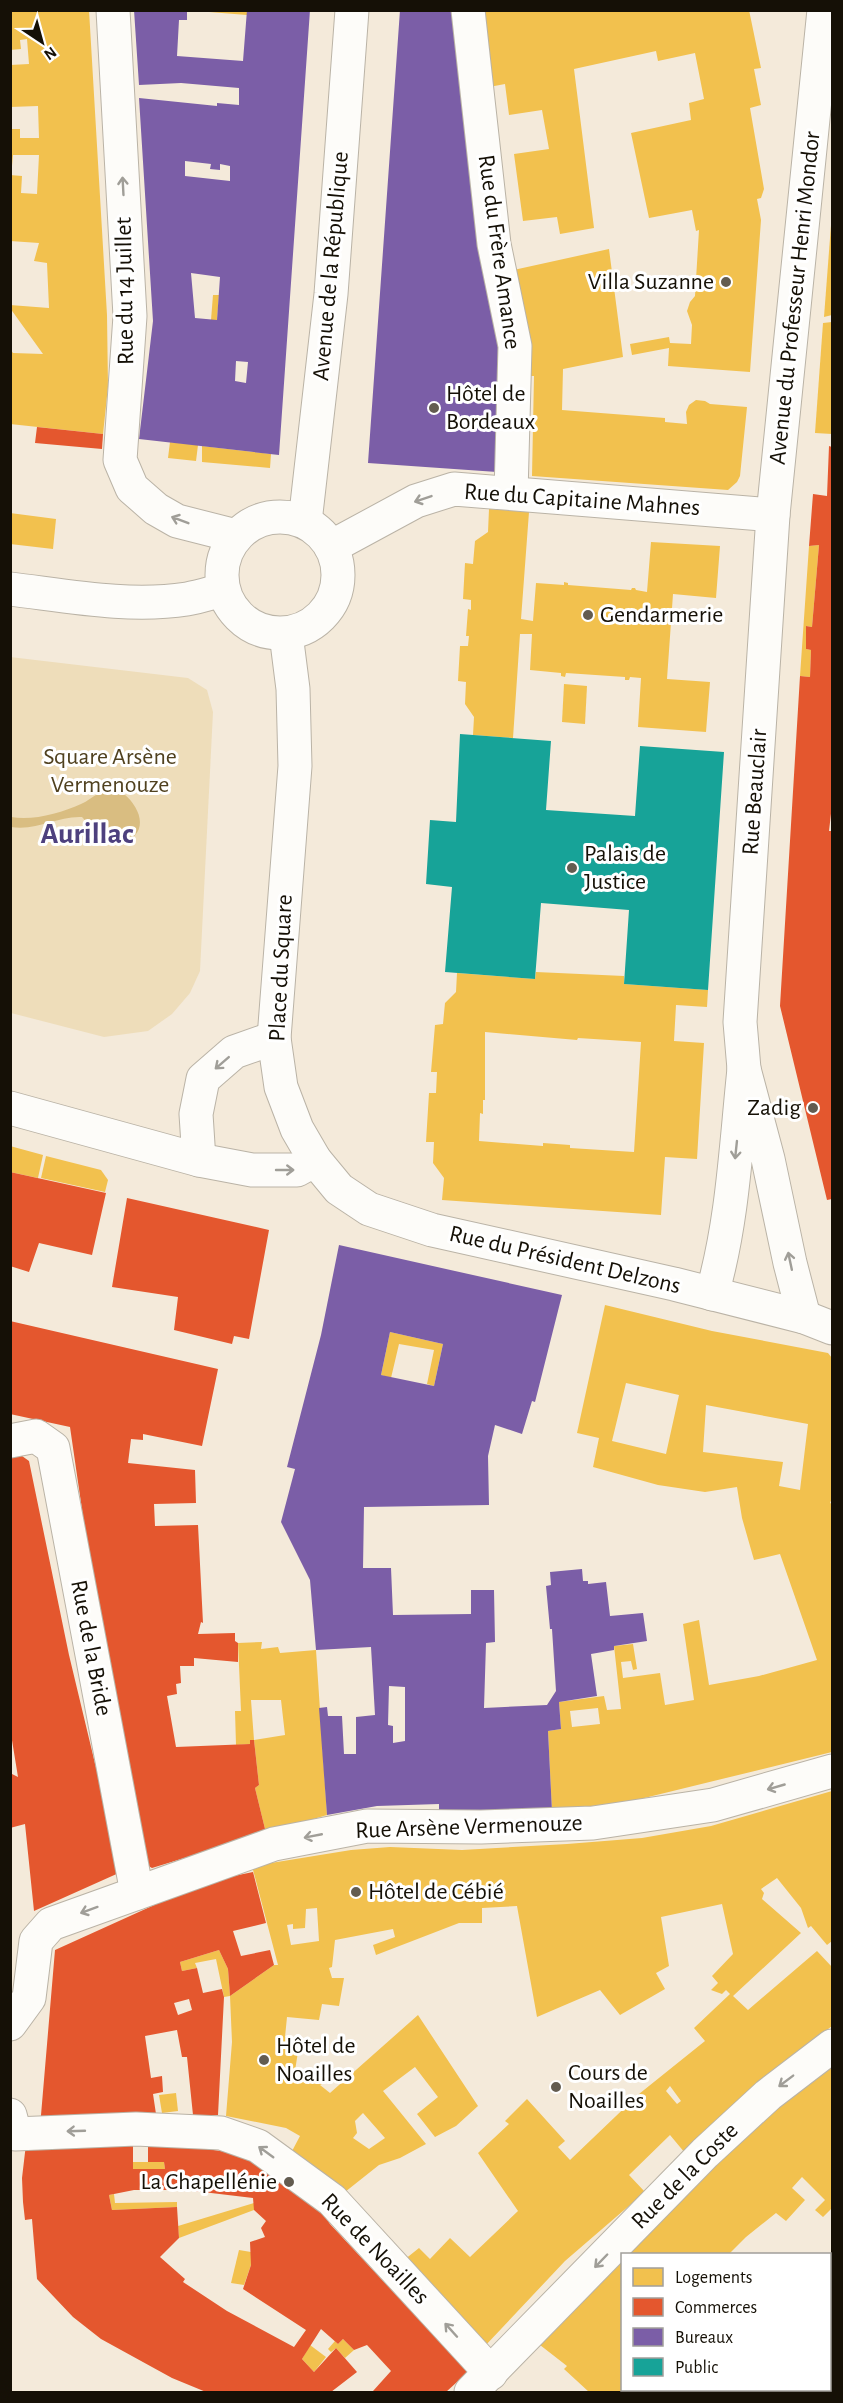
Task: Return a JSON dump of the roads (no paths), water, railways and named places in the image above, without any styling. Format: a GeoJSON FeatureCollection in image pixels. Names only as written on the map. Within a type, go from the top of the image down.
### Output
{"type":"FeatureCollection","features":[{"type":"Feature","properties":{"kind":"street","name":"Rue du 14 Juillet"},"geometry":{"type":"LineString","coordinates":[[113,10],[130,316],[120,460],[132,488],[156,509],[177,521],[236,537]]}},
{"type":"Feature","properties":{"kind":"street","name":"Avenue de la République"},"geometry":{"type":"LineString","coordinates":[[305,522],[331,294],[352,10]]}},
{"type":"Feature","properties":{"kind":"street","name":"Rue du Frère Amance"},"geometry":{"type":"LineString","coordinates":[[468,10],[494,244],[515,346],[511,493]]}},
{"type":"Feature","properties":{"kind":"street","name":"Avenue du Professeur Henri Mondor"},"geometry":{"type":"LineString","coordinates":[[773,515],[824,10]]}},
{"type":"Feature","properties":{"kind":"street","name":"Rue du Capitaine Mahnes"},"geometry":{"type":"LineString","coordinates":[[331,547],[416,501],[454,489],[773,515]]}},
{"type":"Feature","properties":{"kind":"street","name":"Rue Beauclair"},"geometry":{"type":"LineString","coordinates":[[773,515],[740,1022],[744,1069],[768,1159],[790,1263],[818,1322]]}},
{"type":"Feature","properties":{"kind":"street"},"geometry":{"type":"LineString","coordinates":[[287,517],[305,522],[320,532],[331,547],[338,564],[338,584],[332,602],[321,618],[304,629],[286,634],[264,632],[250,626],[228,604],[223,590],[221,571],[226,553],[236,537],[250,525],[268,518],[287,517]]}},
{"type":"Feature","properties":{"kind":"street"},"geometry":{"type":"LineString","coordinates":[[10,590],[99,600],[147,602],[188,599],[223,590]]}},
{"type":"Feature","properties":{"kind":"street","name":"Place du Square"},"geometry":{"type":"LineString","coordinates":[[286,634],[293,689],[295,766],[274,1038],[281,1087],[297,1129],[315,1160]]}},
{"type":"Feature","properties":{"kind":"street"},"geometry":{"type":"LineString","coordinates":[[200,1160],[196,1114],[203,1079],[234,1052],[274,1038]]}},
{"type":"Feature","properties":{"kind":"street","name":"Rue Beauclair"},"geometry":{"type":"LineString","coordinates":[[712,1294],[730,1213],[744,1069]]}},
{"type":"Feature","properties":{"kind":"street"},"geometry":{"type":"LineString","coordinates":[[10,1108],[200,1160],[252,1170],[297,1170],[315,1160]]}},
{"type":"Feature","properties":{"kind":"street","name":"Rue du Président Delzons"},"geometry":{"type":"LineString","coordinates":[[315,1160],[339,1189],[369,1209],[432,1230],[712,1294],[818,1322]]}},
{"type":"Feature","properties":{"kind":"street","name":"Rue de la Bride"},"geometry":{"type":"LineString","coordinates":[[10,1441],[36,1436],[53,1448],[137,1893]]}},
{"type":"Feature","properties":{"kind":"street","name":"Rue Arsène Vermenouze"},"geometry":{"type":"LineString","coordinates":[[10,2024],[29,1998],[36,1941],[51,1924],[274,1844],[367,1826],[481,1827],[593,1823],[713,1805],[832,1771]]}},
{"type":"Feature","properties":{"kind":"street","name":"Rue de la Coste"},"geometry":{"type":"LineString","coordinates":[[481,2383],[705,2153],[768,2094],[832,2046]]}},
{"type":"Feature","properties":{"kind":"street","name":"Rue de Noailles"},"geometry":{"type":"LineString","coordinates":[[10,2115],[15,2134],[136,2129],[221,2133],[258,2146],[332,2200],[481,2383]]}},
{"type":"Feature","properties":{"kind":"place","name":"Villa Suzanne"},"geometry":{"type":"Point","coordinates":[726,282]}},
{"type":"Feature","properties":{"kind":"place","name":"Hôtel de Bordeaux"},"geometry":{"type":"Point","coordinates":[434,408]}},
{"type":"Feature","properties":{"kind":"place","name":"Gendarmerie"},"geometry":{"type":"Point","coordinates":[588,615]}},
{"type":"Feature","properties":{"kind":"place","name":"Palais de Justice"},"geometry":{"type":"Point","coordinates":[572,868]}},
{"type":"Feature","properties":{"kind":"place","name":"Zadig"},"geometry":{"type":"Point","coordinates":[813,1108]}},
{"type":"Feature","properties":{"kind":"place","name":"Hôtel de Cébié"},"geometry":{"type":"Point","coordinates":[356,1892]}},
{"type":"Feature","properties":{"kind":"place","name":"Hôtel de Noailles"},"geometry":{"type":"Point","coordinates":[264,2060]}},
{"type":"Feature","properties":{"kind":"place","name":"Cours de Noailles"},"geometry":{"type":"Point","coordinates":[556,2087]}},
{"type":"Feature","properties":{"kind":"place","name":"La Chapellénie"},"geometry":{"type":"Point","coordinates":[289,2182]}},
{"type":"Feature","properties":{"kind":"district","name":"Aurillac"},"geometry":{"type":"Point","coordinates":[87,834]}},
{"type":"Feature","properties":{"kind":"park label","name":"Square Arsène Vermenouze"},"geometry":{"type":"Point","coordinates":[110,771]}}]}
